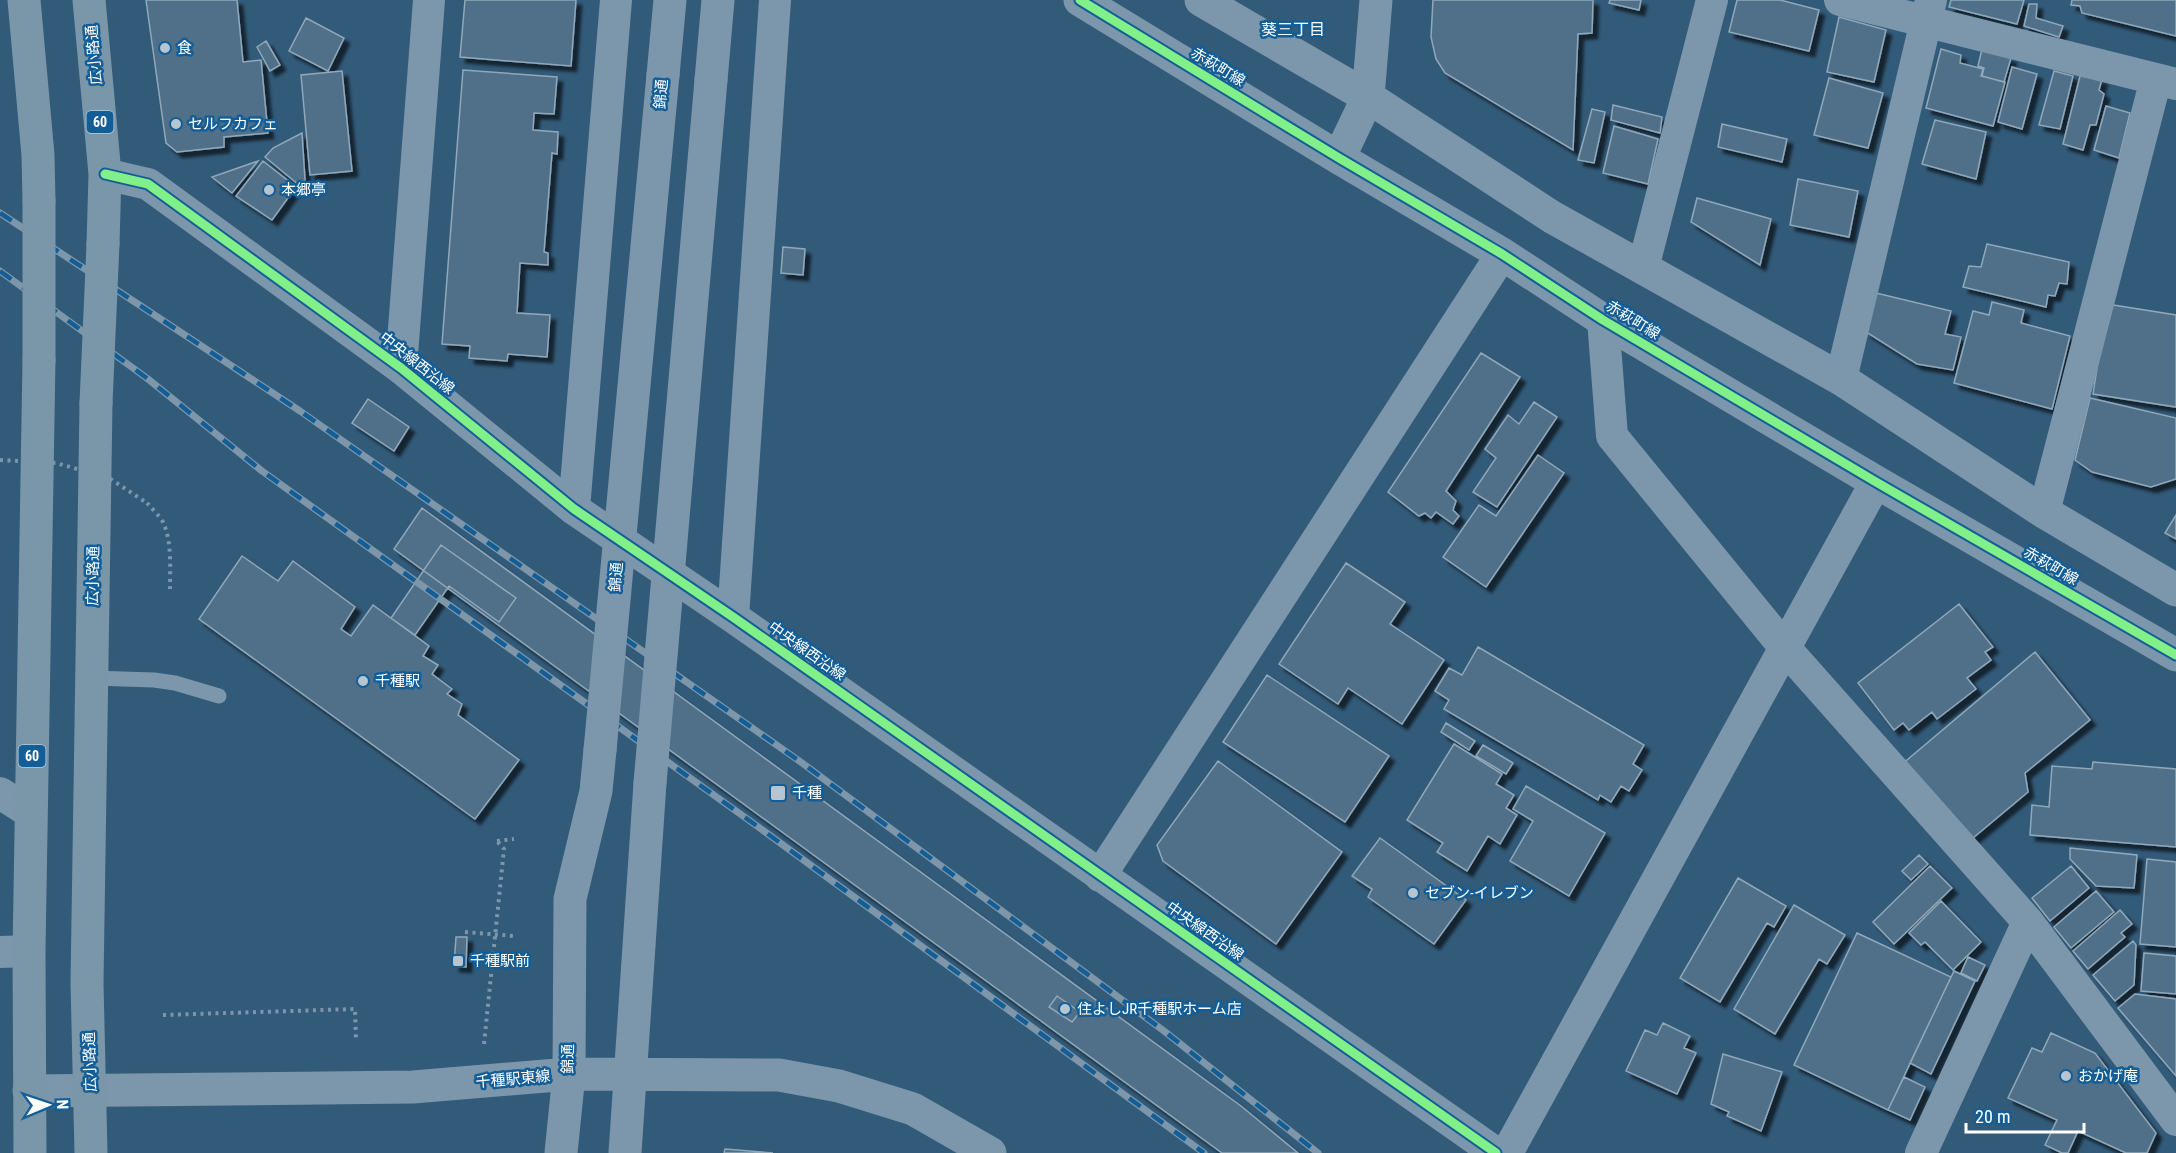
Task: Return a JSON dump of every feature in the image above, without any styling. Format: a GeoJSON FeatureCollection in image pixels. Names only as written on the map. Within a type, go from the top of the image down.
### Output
{"type":"FeatureCollection","features":[{"type":"Feature","properties":{"kind":"main road","name":"60"},"geometry":{"type":"LineString","coordinates":[[24,0],[38,155],[39,360],[31,813],[14,952],[29,1091],[30,1153]]}},
{"type":"Feature","properties":{"kind":"main road","name":"広小路通"},"geometry":{"type":"LineString","coordinates":[[88,0],[105,174],[96,402],[87,983],[91,1153]]}},
{"type":"Feature","properties":{"kind":"street"},"geometry":{"type":"LineString","coordinates":[[401,368],[429,0]]}},
{"type":"Feature","properties":{"kind":"street"},"geometry":{"type":"LineString","coordinates":[[574,509],[616,0]]}},
{"type":"Feature","properties":{"kind":"street","name":"錦通"},"geometry":{"type":"LineString","coordinates":[[561,1153],[568,1074],[570,899],[596,791],[670,0]]}},
{"type":"Feature","properties":{"kind":"street"},"geometry":{"type":"LineString","coordinates":[[625,1153],[650,783],[718,0]]}},
{"type":"Feature","properties":{"kind":"street"},"geometry":{"type":"LineString","coordinates":[[733,617],[775,0]]}},
{"type":"Feature","properties":{"kind":"street","name":"赤萩町線"},"geometry":{"type":"LineString","coordinates":[[1080,0],[1339,158],[1502,254],[1603,320],[1876,482],[2176,655]]}},
{"type":"Feature","properties":{"kind":"street"},"geometry":{"type":"LineString","coordinates":[[1201,0],[1368,97],[1552,217],[1841,379],[2044,512],[2176,590]]}},
{"type":"Feature","properties":{"kind":"street"},"geometry":{"type":"LineString","coordinates":[[1339,158],[1368,97],[1376,0]]}},
{"type":"Feature","properties":{"kind":"street"},"geometry":{"type":"LineString","coordinates":[[1643,268],[1712,0]]}},
{"type":"Feature","properties":{"kind":"street"},"geometry":{"type":"LineString","coordinates":[[1840,0],[1928,10],[2166,81],[2044,512]]}},
{"type":"Feature","properties":{"kind":"street"},"geometry":{"type":"LineString","coordinates":[[1841,379],[1928,10]]}},
{"type":"Feature","properties":{"kind":"street","name":"中央線西沿線"},"geometry":{"type":"LineString","coordinates":[[105,174],[148,184],[401,368],[574,509],[733,617],[1496,1153]]}},
{"type":"Feature","properties":{"kind":"street"},"geometry":{"type":"LineString","coordinates":[[1100,876],[1502,254]]}},
{"type":"Feature","properties":{"kind":"street"},"geometry":{"type":"LineString","coordinates":[[1603,320],[1612,436],[1785,648],[2028,922],[2176,1120]]}},
{"type":"Feature","properties":{"kind":"street"},"geometry":{"type":"LineString","coordinates":[[1507,1153],[1876,482]]}},
{"type":"Feature","properties":{"kind":"street"},"geometry":{"type":"LineString","coordinates":[[0,793],[31,813]]}},
{"type":"Feature","properties":{"kind":"street"},"geometry":{"type":"LineString","coordinates":[[1921,1153],[2028,922]]}},
{"type":"Feature","properties":{"kind":"street","name":"千種駅東線"},"geometry":{"type":"LineString","coordinates":[[29,1091],[412,1087],[568,1074],[779,1075],[839,1086],[913,1109],[990,1153]]}},
{"type":"Feature","properties":{"kind":"lane"},"geometry":{"type":"LineString","coordinates":[[92,678],[154,680],[175,683],[219,696]]}},
{"type":"Feature","properties":{"kind":"path"},"geometry":{"type":"LineString","coordinates":[[0,460],[56,463],[109,478],[147,503],[162,520],[166,530],[170,554],[170,589]]}},
{"type":"Feature","properties":{"kind":"path"},"geometry":{"type":"LineString","coordinates":[[483,1048],[504,849],[497,841],[514,839]]}},
{"type":"Feature","properties":{"kind":"path"},"geometry":{"type":"LineString","coordinates":[[465,932],[513,936]]}},
{"type":"Feature","properties":{"kind":"path"},"geometry":{"type":"LineString","coordinates":[[163,1015],[355,1009],[356,1040]]}},
{"type":"Feature","properties":{"kind":"building"},"geometry":{"type":"Polygon","coordinates":[[[146,0],[237,0],[243,62],[261,60],[268,133],[224,137],[224,147],[177,152],[166,143],[146,0]]]}},
{"type":"Feature","properties":{"kind":"building"},"geometry":{"type":"Polygon","coordinates":[[[465,0],[576,0],[571,66],[460,57],[465,0]]]}},
{"type":"Feature","properties":{"kind":"building"},"geometry":{"type":"Polygon","coordinates":[[[1433,0],[1593,0],[1592,33],[1578,34],[1573,150],[1445,73],[1436,59],[1431,37],[1433,0]]]}},
{"type":"Feature","properties":{"kind":"building"},"geometry":{"type":"Polygon","coordinates":[[[1610,0],[1641,0],[1639,10],[1609,3],[1610,0]]]}},
{"type":"Feature","properties":{"kind":"building"},"geometry":{"type":"Polygon","coordinates":[[[1737,0],[1780,0],[1819,10],[1809,51],[1729,32],[1737,0]]]}},
{"type":"Feature","properties":{"kind":"building"},"geometry":{"type":"Polygon","coordinates":[[[1951,0],[2024,0],[2017,24],[1949,7],[1951,0]]]}},
{"type":"Feature","properties":{"kind":"building"},"geometry":{"type":"Polygon","coordinates":[[[2072,0],[2176,0],[2176,36],[2082,13],[2080,6],[2071,5],[2072,0]]]}},
{"type":"Feature","properties":{"kind":"building"},"geometry":{"type":"Polygon","coordinates":[[[2029,4],[2037,4],[2036,18],[2063,26],[2059,37],[2024,26],[2029,4]]]}},
{"type":"Feature","properties":{"kind":"building"},"geometry":{"type":"Polygon","coordinates":[[[1839,17],[1886,30],[1874,82],[1827,72],[1839,17]]]}},
{"type":"Feature","properties":{"kind":"building"},"geometry":{"type":"Polygon","coordinates":[[[306,18],[344,38],[328,71],[289,51],[306,18]]]}},
{"type":"Feature","properties":{"kind":"building"},"geometry":{"type":"Polygon","coordinates":[[[266,41],[280,65],[270,71],[257,47],[266,41]]]}},
{"type":"Feature","properties":{"kind":"building"},"geometry":{"type":"Polygon","coordinates":[[[1941,49],[1961,55],[1960,63],[1983,69],[1981,76],[2005,82],[1993,126],[1926,108],[1941,49]]]}},
{"type":"Feature","properties":{"kind":"building"},"geometry":{"type":"Polygon","coordinates":[[[1982,49],[2011,58],[2004,82],[1982,76],[1984,68],[1978,66],[1982,49]]]}},
{"type":"Feature","properties":{"kind":"building"},"geometry":{"type":"Polygon","coordinates":[[[2012,67],[2037,74],[2022,129],[1998,122],[2012,67]]]}},
{"type":"Feature","properties":{"kind":"building"},"geometry":{"type":"Polygon","coordinates":[[[463,70],[557,77],[554,114],[534,113],[533,130],[558,132],[557,154],[552,153],[544,252],[548,253],[548,265],[520,263],[517,313],[550,315],[547,357],[508,354],[507,361],[469,358],[470,346],[442,344],[463,70]]]}},
{"type":"Feature","properties":{"kind":"building"},"geometry":{"type":"Polygon","coordinates":[[[342,71],[352,171],[310,175],[301,75],[342,71]]]}},
{"type":"Feature","properties":{"kind":"building"},"geometry":{"type":"Polygon","coordinates":[[[2054,71],[2073,76],[2060,129],[2039,125],[2054,71]]]}},
{"type":"Feature","properties":{"kind":"building"},"geometry":{"type":"Polygon","coordinates":[[[2080,76],[2102,79],[2099,90],[2104,94],[2096,125],[2090,125],[2083,150],[2063,144],[2080,76]]]}},
{"type":"Feature","properties":{"kind":"building"},"geometry":{"type":"Polygon","coordinates":[[[1829,78],[1883,93],[1868,148],[1814,135],[1829,78]]]}},
{"type":"Feature","properties":{"kind":"building"},"geometry":{"type":"Polygon","coordinates":[[[1613,105],[1662,117],[1660,133],[1611,120],[1613,105]]]}},
{"type":"Feature","properties":{"kind":"building"},"geometry":{"type":"Polygon","coordinates":[[[2106,106],[2130,113],[2119,158],[2094,150],[2106,106]]]}},
{"type":"Feature","properties":{"kind":"building"},"geometry":{"type":"Polygon","coordinates":[[[1592,109],[1605,112],[1594,163],[1578,160],[1592,109]]]}},
{"type":"Feature","properties":{"kind":"building"},"geometry":{"type":"Polygon","coordinates":[[[1935,120],[1986,132],[1976,179],[1922,164],[1935,120]]]}},
{"type":"Feature","properties":{"kind":"building"},"geometry":{"type":"Polygon","coordinates":[[[1722,124],[1787,139],[1782,162],[1718,147],[1722,124]]]}},
{"type":"Feature","properties":{"kind":"building"},"geometry":{"type":"Polygon","coordinates":[[[1614,126],[1658,139],[1648,184],[1603,173],[1614,126]]]}},
{"type":"Feature","properties":{"kind":"building"},"geometry":{"type":"Polygon","coordinates":[[[302,133],[305,180],[299,185],[265,157],[273,148],[302,133]]]}},
{"type":"Feature","properties":{"kind":"building"},"geometry":{"type":"Polygon","coordinates":[[[258,161],[232,193],[212,177],[258,161]]]}},
{"type":"Feature","properties":{"kind":"building"},"geometry":{"type":"Polygon","coordinates":[[[263,161],[296,187],[272,220],[236,196],[263,161]]]}},
{"type":"Feature","properties":{"kind":"building"},"geometry":{"type":"Polygon","coordinates":[[[1798,179],[1858,191],[1849,237],[1790,225],[1798,179]]]}},
{"type":"Feature","properties":{"kind":"building"},"geometry":{"type":"Polygon","coordinates":[[[1697,198],[1771,219],[1760,265],[1691,222],[1697,198]]]}},
{"type":"Feature","properties":{"kind":"building"},"geometry":{"type":"Polygon","coordinates":[[[1987,244],[2069,262],[2067,284],[2059,283],[2055,296],[2048,295],[2046,307],[1963,287],[1969,266],[1981,267],[1987,244]]]}},
{"type":"Feature","properties":{"kind":"building"},"geometry":{"type":"Polygon","coordinates":[[[783,247],[805,249],[803,275],[781,273],[783,247]]]}},
{"type":"Feature","properties":{"kind":"building"},"geometry":{"type":"Polygon","coordinates":[[[1876,293],[1951,311],[1945,334],[1961,337],[1953,370],[1917,364],[1866,332],[1876,293]]]}},
{"type":"Feature","properties":{"kind":"building"},"geometry":{"type":"Polygon","coordinates":[[[1992,302],[2024,310],[2021,323],[2070,336],[2052,409],[1954,383],[1973,311],[1989,315],[1992,302]]]}},
{"type":"Feature","properties":{"kind":"building"},"geometry":{"type":"Polygon","coordinates":[[[2107,304],[2176,315],[2176,407],[2093,394],[2107,304]]]}},
{"type":"Feature","properties":{"kind":"building"},"geometry":{"type":"Polygon","coordinates":[[[1481,353],[1520,377],[1446,491],[1456,501],[1453,510],[1459,516],[1453,524],[1436,512],[1431,518],[1425,513],[1419,516],[1388,492],[1481,353]]]}},
{"type":"Feature","properties":{"kind":"building"},"geometry":{"type":"Polygon","coordinates":[[[2090,398],[2176,418],[2176,479],[2151,487],[2092,472],[2075,460],[2090,398]]]}},
{"type":"Feature","properties":{"kind":"building"},"geometry":{"type":"Polygon","coordinates":[[[368,399],[409,427],[394,451],[352,423],[368,399]]]}},
{"type":"Feature","properties":{"kind":"building"},"geometry":{"type":"Polygon","coordinates":[[[1534,402],[1557,417],[1497,507],[1473,492],[1496,458],[1485,449],[1508,415],[1519,424],[1534,402]]]}},
{"type":"Feature","properties":{"kind":"building"},"geometry":{"type":"Polygon","coordinates":[[[1538,455],[1564,473],[1486,587],[1443,557],[1479,505],[1496,516],[1538,455]]]}},
{"type":"Feature","properties":{"kind":"building"},"geometry":{"type":"Polygon","coordinates":[[[422,508],[1241,1106],[1298,1153],[1222,1153],[394,549],[422,508]]]}},
{"type":"Feature","properties":{"kind":"building"},"geometry":{"type":"Polygon","coordinates":[[[2176,515],[2176,539],[2165,533],[2176,515]]]}},
{"type":"Feature","properties":{"kind":"building"},"geometry":{"type":"Polygon","coordinates":[[[441,545],[516,598],[499,622],[449,586],[415,635],[391,618],[441,545]]]}},
{"type":"Feature","properties":{"kind":"building","name":"千種駅"},"geometry":{"type":"Polygon","coordinates":[[[242,556],[278,581],[293,561],[355,607],[341,629],[351,636],[373,605],[429,646],[423,656],[438,665],[432,674],[452,689],[447,694],[462,704],[458,715],[519,760],[475,819],[199,619],[242,556]]]}},
{"type":"Feature","properties":{"kind":"building"},"geometry":{"type":"Polygon","coordinates":[[[1346,563],[1405,602],[1390,624],[1444,660],[1402,724],[1348,688],[1338,704],[1279,664],[1346,563]]]}},
{"type":"Feature","properties":{"kind":"building"},"geometry":{"type":"Polygon","coordinates":[[[1959,604],[1993,647],[1985,652],[1991,660],[1967,678],[1976,689],[1937,719],[1932,712],[1909,730],[1903,723],[1894,730],[1858,683],[1959,604]]]}},
{"type":"Feature","properties":{"kind":"building"},"geometry":{"type":"Polygon","coordinates":[[[1478,647],[1644,745],[1633,764],[1642,770],[1629,791],[1621,786],[1611,802],[1600,795],[1598,800],[1444,709],[1449,700],[1435,691],[1449,668],[1462,675],[1478,647]]]}},
{"type":"Feature","properties":{"kind":"building"},"geometry":{"type":"Polygon","coordinates":[[[2035,652],[2090,720],[2025,773],[2028,792],[1967,843],[1901,765],[2035,652]]]}},
{"type":"Feature","properties":{"kind":"building"},"geometry":{"type":"Polygon","coordinates":[[[1267,675],[1389,756],[1345,822],[1223,742],[1267,675]]]}},
{"type":"Feature","properties":{"kind":"building"},"geometry":{"type":"Polygon","coordinates":[[[1446,723],[1475,741],[1469,750],[1441,732],[1446,723]]]}},
{"type":"Feature","properties":{"kind":"building"},"geometry":{"type":"Polygon","coordinates":[[[1454,744],[1502,774],[1496,784],[1514,795],[1506,808],[1517,815],[1500,844],[1488,836],[1467,871],[1437,852],[1443,843],[1407,820],[1454,744]]]}},
{"type":"Feature","properties":{"kind":"building"},"geometry":{"type":"Polygon","coordinates":[[[1483,745],[1513,763],[1506,774],[1476,756],[1483,745]]]}},
{"type":"Feature","properties":{"kind":"building"},"geometry":{"type":"Polygon","coordinates":[[[1218,761],[1342,852],[1276,944],[1163,861],[1157,845],[1218,761]]]}},
{"type":"Feature","properties":{"kind":"building"},"geometry":{"type":"Polygon","coordinates":[[[2093,762],[2176,769],[2176,847],[2030,835],[2032,805],[2049,807],[2052,766],[2092,769],[2093,762]]]}},
{"type":"Feature","properties":{"kind":"building"},"geometry":{"type":"Polygon","coordinates":[[[1526,786],[1605,833],[1569,896],[1510,861],[1533,821],[1513,809],[1526,786]]]}},
{"type":"Feature","properties":{"kind":"building","name":"セブン-イレブン"},"geometry":{"type":"Polygon","coordinates":[[[1380,838],[1466,900],[1434,944],[1368,897],[1372,889],[1352,876],[1380,838]]]}},
{"type":"Feature","properties":{"kind":"building"},"geometry":{"type":"Polygon","coordinates":[[[2070,848],[2137,855],[2134,888],[2096,886],[2070,859],[2070,848]]]}},
{"type":"Feature","properties":{"kind":"building"},"geometry":{"type":"Polygon","coordinates":[[[1919,855],[1928,864],[1911,880],[1902,871],[1919,855]]]}},
{"type":"Feature","properties":{"kind":"building"},"geometry":{"type":"Polygon","coordinates":[[[2147,859],[2176,862],[2176,947],[2140,944],[2147,859]]]}},
{"type":"Feature","properties":{"kind":"building"},"geometry":{"type":"Polygon","coordinates":[[[1930,866],[1952,888],[1894,944],[1873,922],[1930,866]]]}},
{"type":"Feature","properties":{"kind":"building"},"geometry":{"type":"Polygon","coordinates":[[[2071,866],[2089,888],[2050,921],[2032,898],[2071,866]]]}},
{"type":"Feature","properties":{"kind":"building"},"geometry":{"type":"Polygon","coordinates":[[[1738,878],[1786,906],[1774,927],[1767,923],[1720,1002],[1680,978],[1738,878]]]}},
{"type":"Feature","properties":{"kind":"building"},"geometry":{"type":"Polygon","coordinates":[[[2096,891],[2114,912],[2071,948],[2054,927],[2096,891]]]}},
{"type":"Feature","properties":{"kind":"building"},"geometry":{"type":"Polygon","coordinates":[[[1941,901],[1981,942],[1953,970],[1925,942],[1921,945],[1909,933],[1941,901]]]}},
{"type":"Feature","properties":{"kind":"building"},"geometry":{"type":"Polygon","coordinates":[[[1794,905],[1845,935],[1827,964],[1819,959],[1775,1034],[1734,1009],[1794,905]]]}},
{"type":"Feature","properties":{"kind":"building"},"geometry":{"type":"Polygon","coordinates":[[[2120,910],[2132,924],[2121,933],[2125,937],[2088,969],[2073,951],[2120,910]]]}},
{"type":"Feature","properties":{"kind":"building"},"geometry":{"type":"Polygon","coordinates":[[[1857,933],[1951,977],[1888,1110],[1794,1065],[1857,933]]]}},
{"type":"Feature","properties":{"kind":"building"},"geometry":{"type":"Polygon","coordinates":[[[456,937],[467,937],[466,967],[454,966],[456,937]]]}},
{"type":"Feature","properties":{"kind":"building"},"geometry":{"type":"Polygon","coordinates":[[[2133,941],[2136,945],[2134,985],[2115,1001],[2093,975],[2133,941]]]}},
{"type":"Feature","properties":{"kind":"building"},"geometry":{"type":"Polygon","coordinates":[[[2144,953],[2176,956],[2176,994],[2141,991],[2144,953]]]}},
{"type":"Feature","properties":{"kind":"building"},"geometry":{"type":"Polygon","coordinates":[[[1968,957],[1985,965],[1977,981],[1961,973],[1968,957]]]}},
{"type":"Feature","properties":{"kind":"building"},"geometry":{"type":"Polygon","coordinates":[[[1954,971],[1975,981],[1931,1074],[1910,1063],[1954,971]]]}},
{"type":"Feature","properties":{"kind":"building"},"geometry":{"type":"Polygon","coordinates":[[[2135,994],[2176,999],[2176,1076],[2118,1008],[2135,994]]]}},
{"type":"Feature","properties":{"kind":"building","name":"住よしJR千種駅ホーム店"},"geometry":{"type":"Polygon","coordinates":[[[1057,996],[1080,1012],[1072,1022],[1049,1007],[1057,996]]]}},
{"type":"Feature","properties":{"kind":"building"},"geometry":{"type":"Polygon","coordinates":[[[1663,1023],[1690,1036],[1684,1048],[1696,1053],[1677,1094],[1626,1071],[1645,1030],[1657,1035],[1663,1023]]]}},
{"type":"Feature","properties":{"kind":"building","name":"おかげ庵"},"geometry":{"type":"Polygon","coordinates":[[[2051,1033],[2095,1053],[2156,1133],[2147,1153],[2126,1153],[2078,1131],[2068,1153],[2062,1153],[2045,1145],[2057,1120],[2008,1098],[2032,1048],[2042,1052],[2051,1033]]]}},
{"type":"Feature","properties":{"kind":"building"},"geometry":{"type":"Polygon","coordinates":[[[1723,1054],[1782,1072],[1761,1131],[1727,1116],[1729,1112],[1711,1104],[1723,1054]]]}},
{"type":"Feature","properties":{"kind":"building"},"geometry":{"type":"Polygon","coordinates":[[[1904,1077],[1925,1087],[1910,1120],[1888,1110],[1904,1077]]]}},
{"type":"Feature","properties":{"kind":"building"},"geometry":{"type":"Polygon","coordinates":[[[725,1149],[773,1153],[724,1153],[725,1149]]]}},
{"type":"Feature","properties":{"kind":"railway"},"geometry":{"type":"LineString","coordinates":[[0,213],[300,411],[798,760],[1164,1031],[1318,1153]]}},
{"type":"Feature","properties":{"kind":"railway"},"geometry":{"type":"LineString","coordinates":[[0,271],[148,379],[262,471],[757,826],[1204,1153]]}},
{"type":"Feature","properties":{"kind":"cycle path"},"geometry":{"type":"LineString","coordinates":[[1080,0],[1339,158],[1502,254],[1603,320],[1876,482],[2176,655]]}},
{"type":"Feature","properties":{"kind":"cycle path"},"geometry":{"type":"LineString","coordinates":[[105,174],[148,184],[401,368],[574,509],[733,617],[1496,1153]]}},
{"type":"Feature","properties":{"kind":"place","name":"食"},"geometry":{"type":"Point","coordinates":[165,48]}},
{"type":"Feature","properties":{"kind":"place","name":"セルフカフェ"},"geometry":{"type":"Point","coordinates":[176,124]}},
{"type":"Feature","properties":{"kind":"place","name":"本郷亭"},"geometry":{"type":"Point","coordinates":[269,190]}},
{"type":"Feature","properties":{"kind":"place","name":"千種駅"},"geometry":{"type":"Point","coordinates":[363,681]}},
{"type":"Feature","properties":{"kind":"place","name":"千種"},"geometry":{"type":"Point","coordinates":[778,793]}},
{"type":"Feature","properties":{"kind":"place","name":"セブン-イレブン"},"geometry":{"type":"Point","coordinates":[1413,893]}},
{"type":"Feature","properties":{"kind":"place","name":"千種駅前"},"geometry":{"type":"Point","coordinates":[458,961]}},
{"type":"Feature","properties":{"kind":"place","name":"住よしJR千種駅ホーム店"},"geometry":{"type":"Point","coordinates":[1065,1009]}},
{"type":"Feature","properties":{"kind":"place","name":"おかげ庵"},"geometry":{"type":"Point","coordinates":[2066,1076]}},
{"type":"Feature","properties":{"kind":"district","name":"葵三丁目"},"geometry":{"type":"Point","coordinates":[1293,29]}}]}
